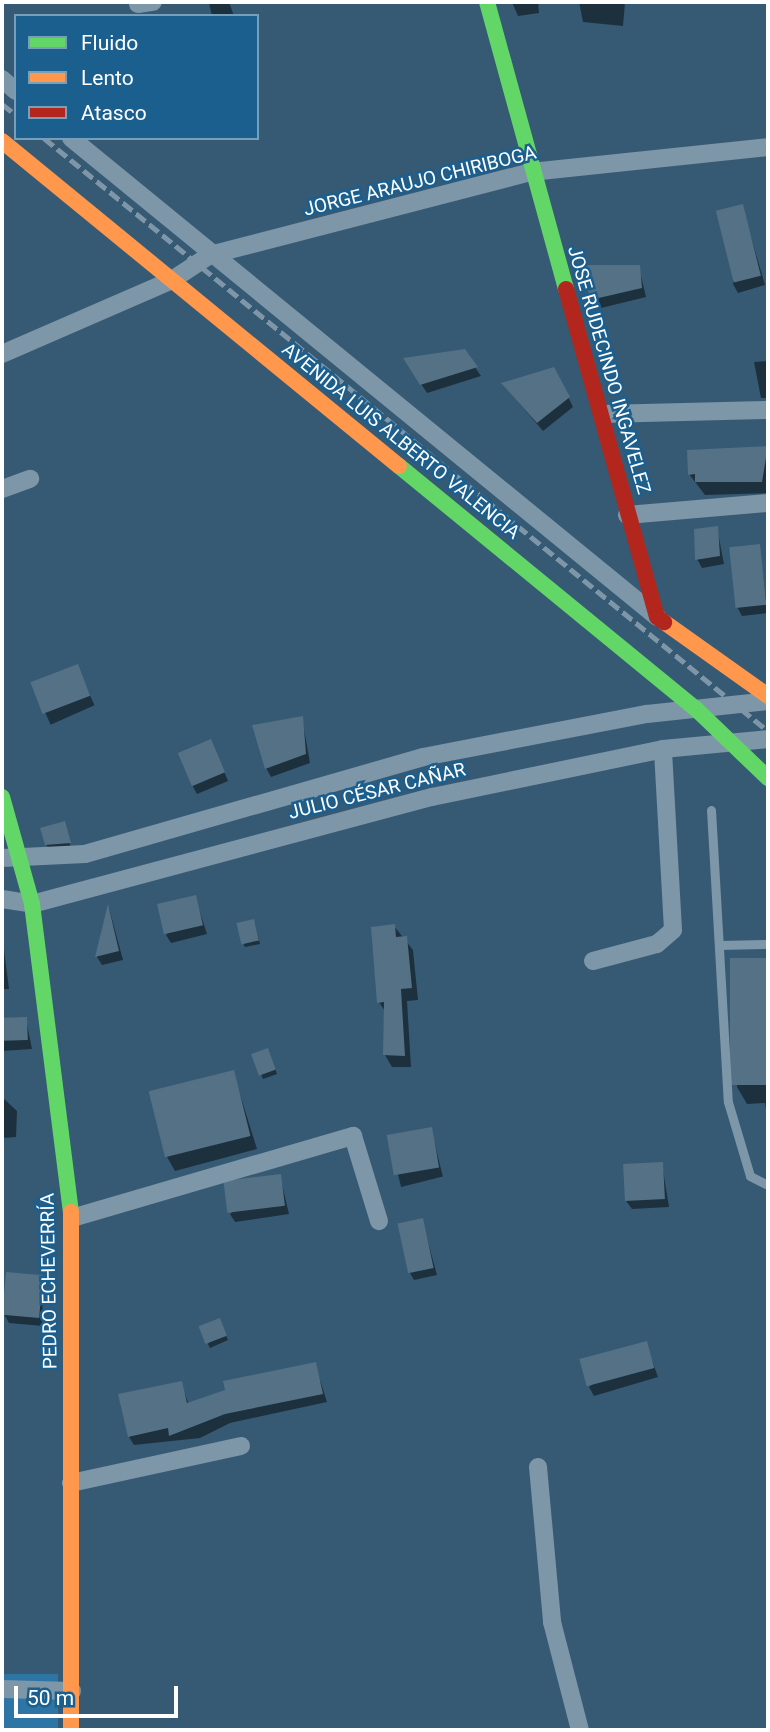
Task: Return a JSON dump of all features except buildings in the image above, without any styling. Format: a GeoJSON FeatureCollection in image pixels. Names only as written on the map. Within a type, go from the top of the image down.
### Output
{"type":"FeatureCollection","features":[{"type":"Feature","properties":{"kind":"street","name":"JOSE RUDECINDO INGAVELEZ"},"geometry":{"type":"LineString","coordinates":[[487,2],[531,172],[603,414],[627,515],[657,617]]}},
{"type":"Feature","properties":{"kind":"street"},"geometry":{"type":"LineString","coordinates":[[74,140],[210,255],[657,617],[768,699]]}},
{"type":"Feature","properties":{"kind":"street","name":"AVENIDA LUIS ALBERTO VALENCIA"},"geometry":{"type":"LineString","coordinates":[[2,141],[696,709],[727,745],[768,778]]}},
{"type":"Feature","properties":{"kind":"street","name":"JORGE ARAUJO CHIRIBOGA"},"geometry":{"type":"LineString","coordinates":[[2,354],[172,280],[210,255],[531,172],[768,147]]}},
{"type":"Feature","properties":{"kind":"street"},"geometry":{"type":"LineString","coordinates":[[603,414],[768,410]]}},
{"type":"Feature","properties":{"kind":"street"},"geometry":{"type":"LineString","coordinates":[[2,489],[30,480]]}},
{"type":"Feature","properties":{"kind":"street"},"geometry":{"type":"LineString","coordinates":[[627,515],[768,503]]}},
{"type":"Feature","properties":{"kind":"street","name":"JULIO CÉSAR CAÑAR"},"geometry":{"type":"LineString","coordinates":[[2,858],[24,862],[85,854],[424,757],[696,709],[768,699]]}},
{"type":"Feature","properties":{"kind":"street","name":"JULIO CÉSAR CAÑAR"},"geometry":{"type":"LineString","coordinates":[[2,899],[32,904],[432,797],[663,749],[768,739]]}},
{"type":"Feature","properties":{"kind":"street"},"geometry":{"type":"LineString","coordinates":[[593,961],[657,944],[673,930],[663,749]]}},
{"type":"Feature","properties":{"kind":"street","name":"PEDRO ECHEVERRÍA"},"geometry":{"type":"LineString","coordinates":[[2,797],[24,862],[32,904],[72,1218],[71,1730]]}},
{"type":"Feature","properties":{"kind":"street"},"geometry":{"type":"LineString","coordinates":[[72,1218],[353,1136],[379,1221]]}},
{"type":"Feature","properties":{"kind":"street"},"geometry":{"type":"LineString","coordinates":[[71,1483],[241,1446]]}},
{"type":"Feature","properties":{"kind":"street"},"geometry":{"type":"LineString","coordinates":[[538,1467],[552,1622],[580,1730]]}},
{"type":"Feature","properties":{"kind":"street"},"geometry":{"type":"LineString","coordinates":[[2,1689],[72,1690]]}},
{"type":"Feature","properties":{"kind":"lane"},"geometry":{"type":"LineString","coordinates":[[711,810],[728,1102],[750,1175],[768,1185]]}},
{"type":"Feature","properties":{"kind":"lane"},"geometry":{"type":"LineString","coordinates":[[719,945],[768,944]]}},
{"type":"Feature","properties":{"kind":"shaded area"},"geometry":{"type":"Polygon","coordinates":[[[2,1674],[58,1674],[58,1730],[2,1730],[2,1674]]]}},
{"type":"Feature","properties":{"kind":"railway"},"geometry":{"type":"LineString","coordinates":[[2,104],[14,113]]}},
{"type":"Feature","properties":{"kind":"railway"},"geometry":{"type":"LineString","coordinates":[[46,140],[768,731]]}},
{"type":"Feature","properties":{"kind":"traffic: fast"},"geometry":{"type":"LineString","coordinates":[[487,2],[566,289]]}},
{"type":"Feature","properties":{"kind":"traffic: fast"},"geometry":{"type":"LineString","coordinates":[[399,466],[696,709],[768,778]]}},
{"type":"Feature","properties":{"kind":"traffic: fast"},"geometry":{"type":"LineString","coordinates":[[2,797],[32,904],[71,1212]]}},
{"type":"Feature","properties":{"kind":"traffic: slow"},"geometry":{"type":"LineString","coordinates":[[2,141],[399,466]]}},
{"type":"Feature","properties":{"kind":"traffic: slow"},"geometry":{"type":"LineString","coordinates":[[664,622],[768,696]]}},
{"type":"Feature","properties":{"kind":"traffic: slow"},"geometry":{"type":"LineString","coordinates":[[71,1212],[71,1730]]}},
{"type":"Feature","properties":{"kind":"traffic: jam"},"geometry":{"type":"LineString","coordinates":[[566,289],[657,617],[664,622]]}}]}
